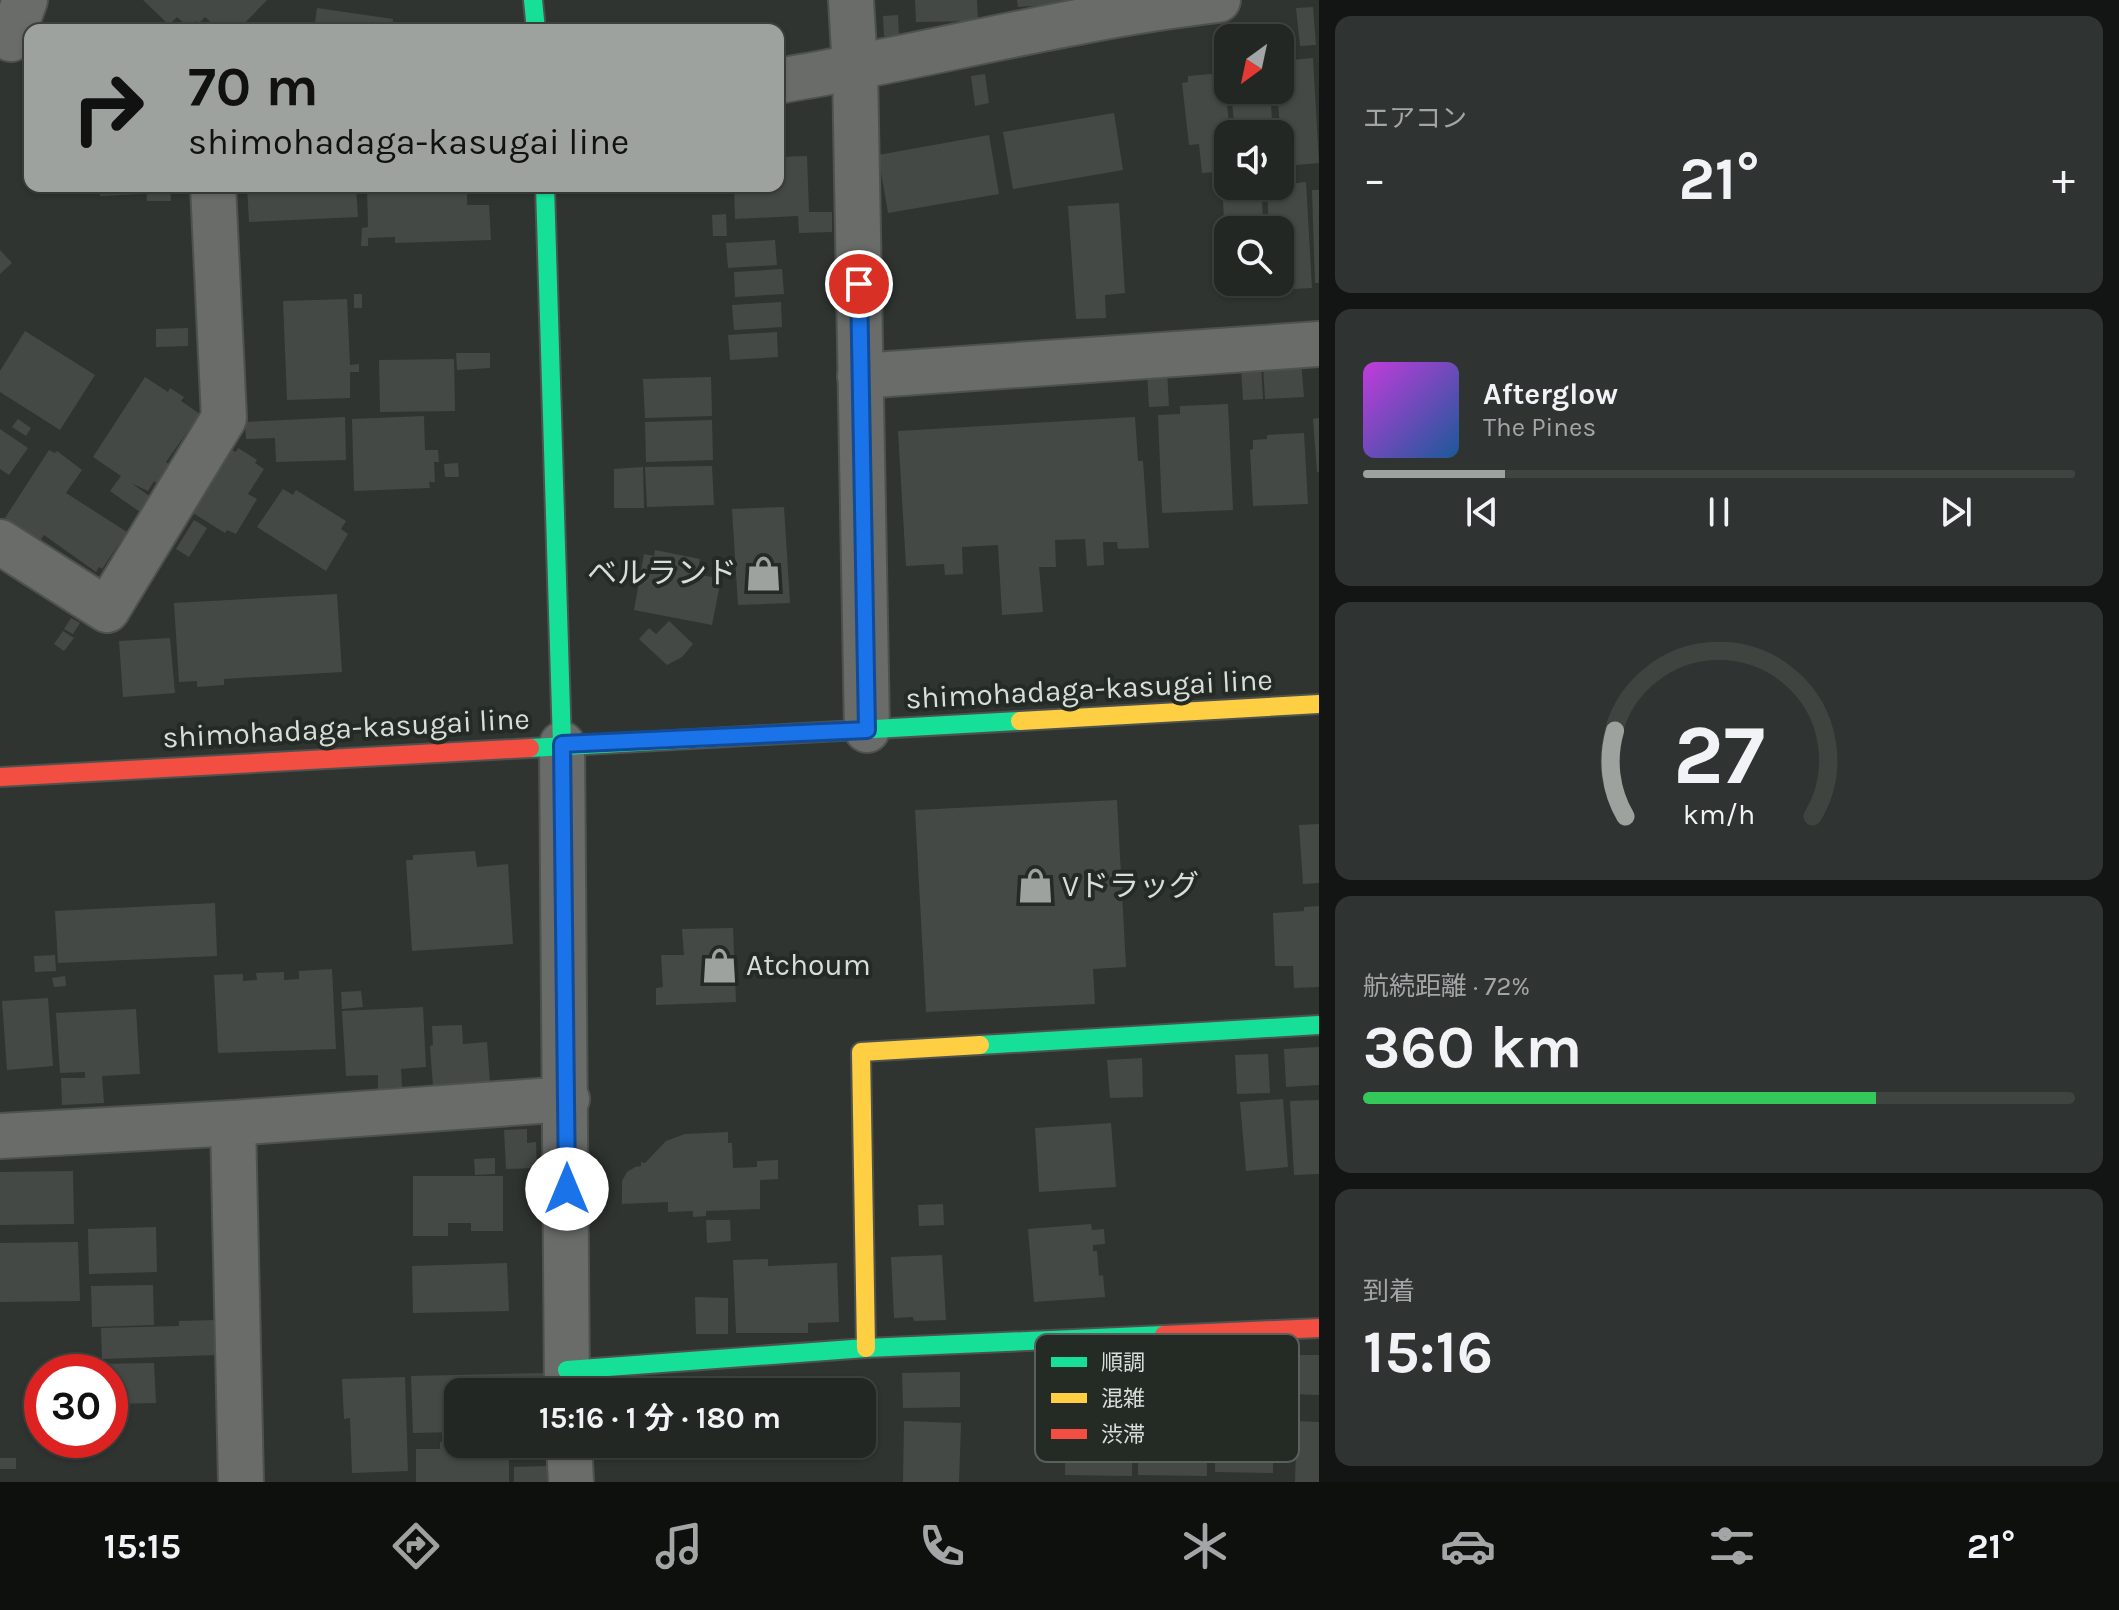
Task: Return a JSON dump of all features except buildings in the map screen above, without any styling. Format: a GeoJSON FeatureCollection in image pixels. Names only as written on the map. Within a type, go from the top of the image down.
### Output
{"type":"FeatureCollection","features":[{"type":"Feature","properties":{"kind":"street"},"geometry":{"type":"LineString","coordinates":[[533,0],[535,24]]}},
{"type":"Feature","properties":{"kind":"street"},"geometry":{"type":"LineString","coordinates":[[851,0],[855,68],[867,730]]}},
{"type":"Feature","properties":{"kind":"street"},"geometry":{"type":"LineString","coordinates":[[784,80],[855,68],[1150,4],[1218,0]]}},
{"type":"Feature","properties":{"kind":"street"},"geometry":{"type":"LineString","coordinates":[[0,542],[107,610],[224,418],[213,192]]}},
{"type":"Feature","properties":{"kind":"street"},"geometry":{"type":"LineString","coordinates":[[545,192],[562,744],[567,1378]]}},
{"type":"Feature","properties":{"kind":"street"},"geometry":{"type":"LineString","coordinates":[[860,376],[1319,344]]}},
{"type":"Feature","properties":{"kind":"street","name":"shimohadaga-kasugai line"},"geometry":{"type":"LineString","coordinates":[[0,777],[1319,704]]}},
{"type":"Feature","properties":{"kind":"street"},"geometry":{"type":"LineString","coordinates":[[866,1348],[861,1052],[1319,1025]]}},
{"type":"Feature","properties":{"kind":"street"},"geometry":{"type":"LineString","coordinates":[[0,1136],[567,1099]]}},
{"type":"Feature","properties":{"kind":"street"},"geometry":{"type":"LineString","coordinates":[[233,1123],[241,1482]]}},
{"type":"Feature","properties":{"kind":"street"},"geometry":{"type":"LineString","coordinates":[[1183,1334],[1319,1328]]}},
{"type":"Feature","properties":{"kind":"street"},"geometry":{"type":"LineString","coordinates":[[594,1378],[866,1348],[1035,1341]]}},
{"type":"Feature","properties":{"kind":"street"},"geometry":{"type":"LineString","coordinates":[[570,1458],[571,1482]]}},
{"type":"Feature","properties":{"kind":"traffic: fast"},"geometry":{"type":"LineString","coordinates":[[533,0],[535,24]]}},
{"type":"Feature","properties":{"kind":"traffic: fast"},"geometry":{"type":"LineString","coordinates":[[545,192],[562,744]]}},
{"type":"Feature","properties":{"kind":"traffic: fast"},"geometry":{"type":"LineString","coordinates":[[530,748],[1020,721]]}},
{"type":"Feature","properties":{"kind":"traffic: fast"},"geometry":{"type":"LineString","coordinates":[[980,1045],[1319,1025]]}},
{"type":"Feature","properties":{"kind":"traffic: fast"},"geometry":{"type":"LineString","coordinates":[[567,1370],[866,1348],[1035,1341]]}},
{"type":"Feature","properties":{"kind":"traffic: slow"},"geometry":{"type":"LineString","coordinates":[[1020,721],[1319,704]]}},
{"type":"Feature","properties":{"kind":"traffic: slow"},"geometry":{"type":"LineString","coordinates":[[866,1348],[861,1052],[980,1045]]}},
{"type":"Feature","properties":{"kind":"traffic: jam"},"geometry":{"type":"LineString","coordinates":[[0,777],[530,748]]}},
{"type":"Feature","properties":{"kind":"traffic: jam"},"geometry":{"type":"LineString","coordinates":[[1186,1334],[1319,1328]]}},
{"type":"Feature","properties":{"kind":"place","name":"ベルランド"},"geometry":{"type":"Point","coordinates":[763,573]}},
{"type":"Feature","properties":{"kind":"place","name":"Vドラッグ"},"geometry":{"type":"Point","coordinates":[1036,886]}},
{"type":"Feature","properties":{"kind":"place","name":"Atchoum"},"geometry":{"type":"Point","coordinates":[720,965]}},
{"type":"Feature","properties":{"kind":"route"},"geometry":{"type":"LineString","coordinates":[[567,1189],[562,744],[867,730],[859,284]]}}]}
